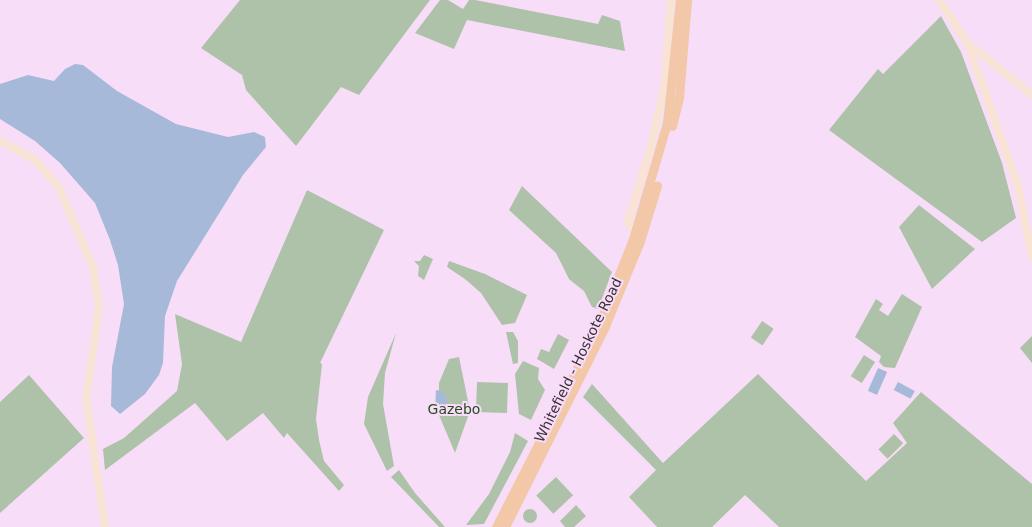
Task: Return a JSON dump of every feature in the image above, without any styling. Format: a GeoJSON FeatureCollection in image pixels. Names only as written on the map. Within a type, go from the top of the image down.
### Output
{"type":"FeatureCollection","features":[{"type":"Feature","properties":{"kind":"main road","name":"Whitefield - Hoskote Road"},"geometry":{"type":"LineString","coordinates":[[505,527],[598,327],[635,234],[667,123],[680,0]]}},
{"type":"Feature","properties":{"kind":"main road","name":"Whitefield - Hoskote Road"},"geometry":{"type":"LineString","coordinates":[[496,527],[575,378],[631,265],[653,199],[679,98],[687,0]]}},
{"type":"Feature","properties":{"kind":"street"},"geometry":{"type":"LineString","coordinates":[[635,234],[628,222],[651,147],[664,88],[671,0]]}},
{"type":"Feature","properties":{"kind":"street"},"geometry":{"type":"LineString","coordinates":[[939,0],[968,44],[1018,186],[1032,257]]}},
{"type":"Feature","properties":{"kind":"street"},"geometry":{"type":"LineString","coordinates":[[968,44],[1032,95]]}},
{"type":"Feature","properties":{"kind":"street"},"geometry":{"type":"LineString","coordinates":[[0,141],[34,159],[58,186],[92,267],[99,307],[86,399],[105,527]]}},
{"type":"Feature","properties":{"kind":"street"},"geometry":{"type":"LineString","coordinates":[[95,460],[100,527]]}},
{"type":"Feature","properties":{"kind":"green space"},"geometry":{"type":"Polygon","coordinates":[[[240,0],[430,0],[359,95],[341,87],[296,146],[246,90],[242,75],[201,48],[240,0]]]}},
{"type":"Feature","properties":{"kind":"green space"},"geometry":{"type":"Polygon","coordinates":[[[440,0],[448,0],[463,9],[469,0],[475,0],[598,24],[602,15],[620,21],[625,51],[467,20],[454,49],[415,33],[440,0]]]}},
{"type":"Feature","properties":{"kind":"green space"},"geometry":{"type":"Polygon","coordinates":[[[941,16],[961,52],[1002,163],[1016,218],[982,242],[829,130],[878,69],[883,74],[941,16]]]}},
{"type":"Feature","properties":{"kind":"green space"},"geometry":{"type":"Polygon","coordinates":[[[522,186],[612,272],[598,309],[592,307],[584,291],[569,279],[556,253],[509,210],[522,186]]]}},
{"type":"Feature","properties":{"kind":"green space"},"geometry":{"type":"Polygon","coordinates":[[[307,190],[384,230],[320,363],[322,364],[316,419],[319,440],[324,461],[344,485],[339,491],[287,433],[284,438],[263,413],[227,441],[195,403],[105,470],[103,449],[124,438],[177,391],[182,364],[175,314],[241,342],[307,190]]]}},
{"type":"Feature","properties":{"kind":"green space"},"geometry":{"type":"Polygon","coordinates":[[[919,205],[975,249],[932,289],[899,227],[919,205]]]}},
{"type":"Feature","properties":{"kind":"green space"},"geometry":{"type":"Polygon","coordinates":[[[424,255],[433,259],[424,280],[418,276],[419,266],[414,261],[420,261],[424,255]]]}},
{"type":"Feature","properties":{"kind":"green space"},"geometry":{"type":"Polygon","coordinates":[[[449,261],[485,274],[527,295],[515,323],[502,325],[481,293],[465,279],[447,267],[449,261]]]}},
{"type":"Feature","properties":{"kind":"green space"},"geometry":{"type":"Polygon","coordinates":[[[902,294],[922,307],[895,368],[884,367],[879,362],[881,356],[855,337],[876,299],[883,304],[879,310],[888,316],[902,294]]]}},
{"type":"Feature","properties":{"kind":"green space"},"geometry":{"type":"Polygon","coordinates":[[[762,321],[774,329],[762,345],[751,338],[762,321]]]}},
{"type":"Feature","properties":{"kind":"green space"},"geometry":{"type":"Polygon","coordinates":[[[506,332],[513,332],[518,341],[518,363],[513,364],[506,332]]]}},
{"type":"Feature","properties":{"kind":"green space"},"geometry":{"type":"Polygon","coordinates":[[[396,333],[385,373],[383,404],[394,466],[387,471],[364,424],[368,397],[396,333]]]}},
{"type":"Feature","properties":{"kind":"green space"},"geometry":{"type":"Polygon","coordinates":[[[558,334],[569,340],[554,369],[537,359],[541,349],[549,352],[558,334]]]}},
{"type":"Feature","properties":{"kind":"green space"},"geometry":{"type":"Polygon","coordinates":[[[1032,336],[1032,363],[1020,348],[1032,336]]]}},
{"type":"Feature","properties":{"kind":"green space"},"geometry":{"type":"Polygon","coordinates":[[[864,355],[875,362],[862,383],[851,376],[864,355]]]}},
{"type":"Feature","properties":{"kind":"green space","name":"Gazebo"},"geometry":{"type":"Polygon","coordinates":[[[459,357],[470,411],[455,453],[439,415],[439,383],[449,359],[459,357]]]}},
{"type":"Feature","properties":{"kind":"green space"},"geometry":{"type":"Polygon","coordinates":[[[523,361],[539,368],[538,379],[545,390],[531,420],[519,414],[515,374],[523,361]]]}},
{"type":"Feature","properties":{"kind":"green space"},"geometry":{"type":"Polygon","coordinates":[[[758,374],[866,481],[907,443],[893,423],[921,392],[1032,484],[1032,527],[779,527],[745,495],[712,527],[657,527],[629,497],[656,470],[583,397],[592,384],[663,463],[758,374]]]}},
{"type":"Feature","properties":{"kind":"green space"},"geometry":{"type":"Polygon","coordinates":[[[29,375],[84,438],[0,513],[0,402],[29,375]]]}},
{"type":"Feature","properties":{"kind":"green space"},"geometry":{"type":"Polygon","coordinates":[[[477,382],[508,383],[507,413],[476,412],[477,382]]]}},
{"type":"Feature","properties":{"kind":"green space"},"geometry":{"type":"Polygon","coordinates":[[[515,433],[528,441],[484,524],[466,525],[489,494],[510,452],[515,433]]]}},
{"type":"Feature","properties":{"kind":"green space"},"geometry":{"type":"Polygon","coordinates":[[[894,434],[903,443],[888,459],[878,450],[894,434]]]}},
{"type":"Feature","properties":{"kind":"green space"},"geometry":{"type":"Polygon","coordinates":[[[399,470],[415,493],[445,527],[439,527],[391,477],[399,470]]]}},
{"type":"Feature","properties":{"kind":"green space"},"geometry":{"type":"Polygon","coordinates":[[[556,477],[573,495],[553,514],[536,495],[556,477]]]}},
{"type":"Feature","properties":{"kind":"green space"},"geometry":{"type":"Polygon","coordinates":[[[576,505],[586,516],[574,527],[565,527],[560,521],[576,505]]]}},
{"type":"Feature","properties":{"kind":"green space"},"geometry":{"type":"Polygon","coordinates":[[[527,509],[533,509],[537,513],[537,519],[533,523],[527,523],[523,519],[523,513],[527,509]]]}},
{"type":"Feature","properties":{"kind":"water"},"geometry":{"type":"Polygon","coordinates":[[[75,64],[83,65],[117,91],[176,124],[228,137],[254,132],[265,137],[266,147],[243,175],[177,281],[165,316],[163,363],[159,375],[145,394],[120,414],[111,406],[112,367],[124,304],[118,265],[95,203],[60,163],[35,141],[0,119],[0,84],[28,75],[54,81],[65,69],[75,64]]]}},
{"type":"Feature","properties":{"kind":"water"},"geometry":{"type":"Polygon","coordinates":[[[878,368],[887,372],[877,395],[868,391],[878,368]]]}},
{"type":"Feature","properties":{"kind":"water"},"geometry":{"type":"Polygon","coordinates":[[[898,382],[915,391],[911,399],[894,390],[898,382]]]}},
{"type":"Feature","properties":{"kind":"water"},"geometry":{"type":"Polygon","coordinates":[[[436,390],[442,391],[447,398],[447,406],[440,413],[435,411],[436,390]]]}}]}
